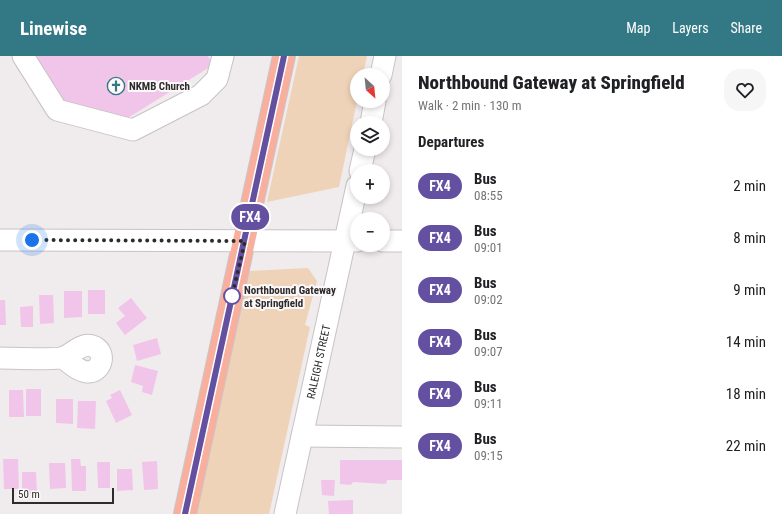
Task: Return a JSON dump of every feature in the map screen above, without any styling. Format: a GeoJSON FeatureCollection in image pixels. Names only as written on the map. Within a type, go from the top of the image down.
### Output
{"type":"FeatureCollection","features":[{"type":"Feature","properties":{"kind":"main road"},"geometry":{"type":"LineString","coordinates":[[185,514],[284,56]]}},
{"type":"Feature","properties":{"kind":"street"},"geometry":{"type":"LineString","coordinates":[[23,56],[57,110],[133,130],[201,95],[217,78],[221,57]]}},
{"type":"Feature","properties":{"kind":"street"},"geometry":{"type":"LineString","coordinates":[[382,68],[385,56]]}},
{"type":"Feature","properties":{"kind":"street"},"geometry":{"type":"LineString","coordinates":[[0,240],[350,241]]}},
{"type":"Feature","properties":{"kind":"street"},"geometry":{"type":"LineString","coordinates":[[390,241],[402,241]]}},
{"type":"Feature","properties":{"kind":"street","name":"RALEIGH STREET"},"geometry":{"type":"LineString","coordinates":[[285,514],[302,436],[350,245]]}},
{"type":"Feature","properties":{"kind":"street"},"geometry":{"type":"LineString","coordinates":[[0,358],[63,358]]}},
{"type":"Feature","properties":{"kind":"street"},"geometry":{"type":"LineString","coordinates":[[302,436],[402,437]]}},
{"type":"Feature","properties":{"kind":"shaded area"},"geometry":{"type":"Polygon","coordinates":[[[299,56],[367,56],[364,68],[350,68],[350,108],[356,108],[354,116],[350,116],[350,134],[339,187],[267,202],[299,56]]]}},
{"type":"Feature","properties":{"kind":"shaded area"},"geometry":{"type":"Polygon","coordinates":[[[308,268],[317,281],[305,325],[310,327],[269,514],[194,514],[249,271],[308,268]]]}},
{"type":"Feature","properties":{"kind":"building","name":"NKMB Church"},"geometry":{"type":"Polygon","coordinates":[[[35,56],[208,56],[213,65],[123,121],[67,107],[35,56]]]}},
{"type":"Feature","properties":{"kind":"building"},"geometry":{"type":"Polygon","coordinates":[[[88,290],[105,290],[105,314],[88,314],[88,290]]]}},
{"type":"Feature","properties":{"kind":"building"},"geometry":{"type":"Polygon","coordinates":[[[64,291],[82,291],[82,317],[64,318],[64,291]]]}},
{"type":"Feature","properties":{"kind":"building"},"geometry":{"type":"Polygon","coordinates":[[[39,295],[53,295],[54,323],[40,324],[39,295]]]}},
{"type":"Feature","properties":{"kind":"building"},"geometry":{"type":"Polygon","coordinates":[[[131,298],[147,318],[125,335],[116,323],[125,316],[118,308],[131,298]]]}},
{"type":"Feature","properties":{"kind":"building"},"geometry":{"type":"Polygon","coordinates":[[[0,300],[5,300],[6,325],[0,325],[0,300]]]}},
{"type":"Feature","properties":{"kind":"building"},"geometry":{"type":"Polygon","coordinates":[[[33,306],[33,327],[21,327],[20,307],[33,306]]]}},
{"type":"Feature","properties":{"kind":"building"},"geometry":{"type":"Polygon","coordinates":[[[157,338],[161,354],[137,361],[133,345],[157,338]]]}},
{"type":"Feature","properties":{"kind":"building"},"geometry":{"type":"Polygon","coordinates":[[[135,365],[158,371],[152,395],[142,392],[143,386],[131,382],[135,365]]]}},
{"type":"Feature","properties":{"kind":"building"},"geometry":{"type":"Polygon","coordinates":[[[26,389],[41,389],[41,416],[26,416],[26,389]]]}},
{"type":"Feature","properties":{"kind":"building"},"geometry":{"type":"Polygon","coordinates":[[[9,390],[23,390],[24,417],[9,417],[9,390]]]}},
{"type":"Feature","properties":{"kind":"building"},"geometry":{"type":"Polygon","coordinates":[[[120,390],[132,415],[116,423],[106,401],[112,398],[110,395],[120,390]]]}},
{"type":"Feature","properties":{"kind":"building"},"geometry":{"type":"Polygon","coordinates":[[[56,399],[73,399],[73,424],[56,423],[56,399]]]}},
{"type":"Feature","properties":{"kind":"building"},"geometry":{"type":"Polygon","coordinates":[[[78,401],[96,401],[95,429],[77,428],[78,401]]]}},
{"type":"Feature","properties":{"kind":"building"},"geometry":{"type":"Polygon","coordinates":[[[3,459],[18,459],[19,489],[4,489],[3,459]]]}},
{"type":"Feature","properties":{"kind":"building"},"geometry":{"type":"Polygon","coordinates":[[[71,459],[80,459],[81,466],[86,466],[86,491],[72,491],[71,459]]]}},
{"type":"Feature","properties":{"kind":"building"},"geometry":{"type":"Polygon","coordinates":[[[340,460],[402,460],[402,480],[387,480],[386,484],[353,482],[351,485],[340,484],[340,460]]]}},
{"type":"Feature","properties":{"kind":"building"},"geometry":{"type":"Polygon","coordinates":[[[157,461],[158,489],[144,490],[142,462],[157,461]]]}},
{"type":"Feature","properties":{"kind":"building"},"geometry":{"type":"Polygon","coordinates":[[[97,462],[110,462],[110,488],[98,488],[97,462]]]}},
{"type":"Feature","properties":{"kind":"building"},"geometry":{"type":"Polygon","coordinates":[[[49,463],[65,463],[66,488],[50,489],[49,463]]]}},
{"type":"Feature","properties":{"kind":"building"},"geometry":{"type":"Polygon","coordinates":[[[117,469],[132,469],[133,490],[117,491],[117,469]]]}},
{"type":"Feature","properties":{"kind":"building"},"geometry":{"type":"Polygon","coordinates":[[[22,472],[36,472],[37,494],[22,494],[22,472]]]}},
{"type":"Feature","properties":{"kind":"building"},"geometry":{"type":"Polygon","coordinates":[[[321,480],[335,480],[334,496],[322,495],[321,480]]]}},
{"type":"Feature","properties":{"kind":"building"},"geometry":{"type":"Polygon","coordinates":[[[353,500],[353,514],[329,514],[328,501],[353,500]]]}},
{"type":"Feature","properties":{"kind":"bus line","name":"FX4"},"geometry":{"type":"LineString","coordinates":[[185,514],[284,56]]}},
{"type":"Feature","properties":{"kind":"place","name":"NKMB Church"},"geometry":{"type":"Point","coordinates":[116,86]}},
{"type":"Feature","properties":{"kind":"place","name":"Northbound Gateway at Springfield"},"geometry":{"type":"Point","coordinates":[232,296]}},
{"type":"Feature","properties":{"kind":"route"},"geometry":{"type":"LineString","coordinates":[[32,240],[245,241],[232,296]]}}]}
